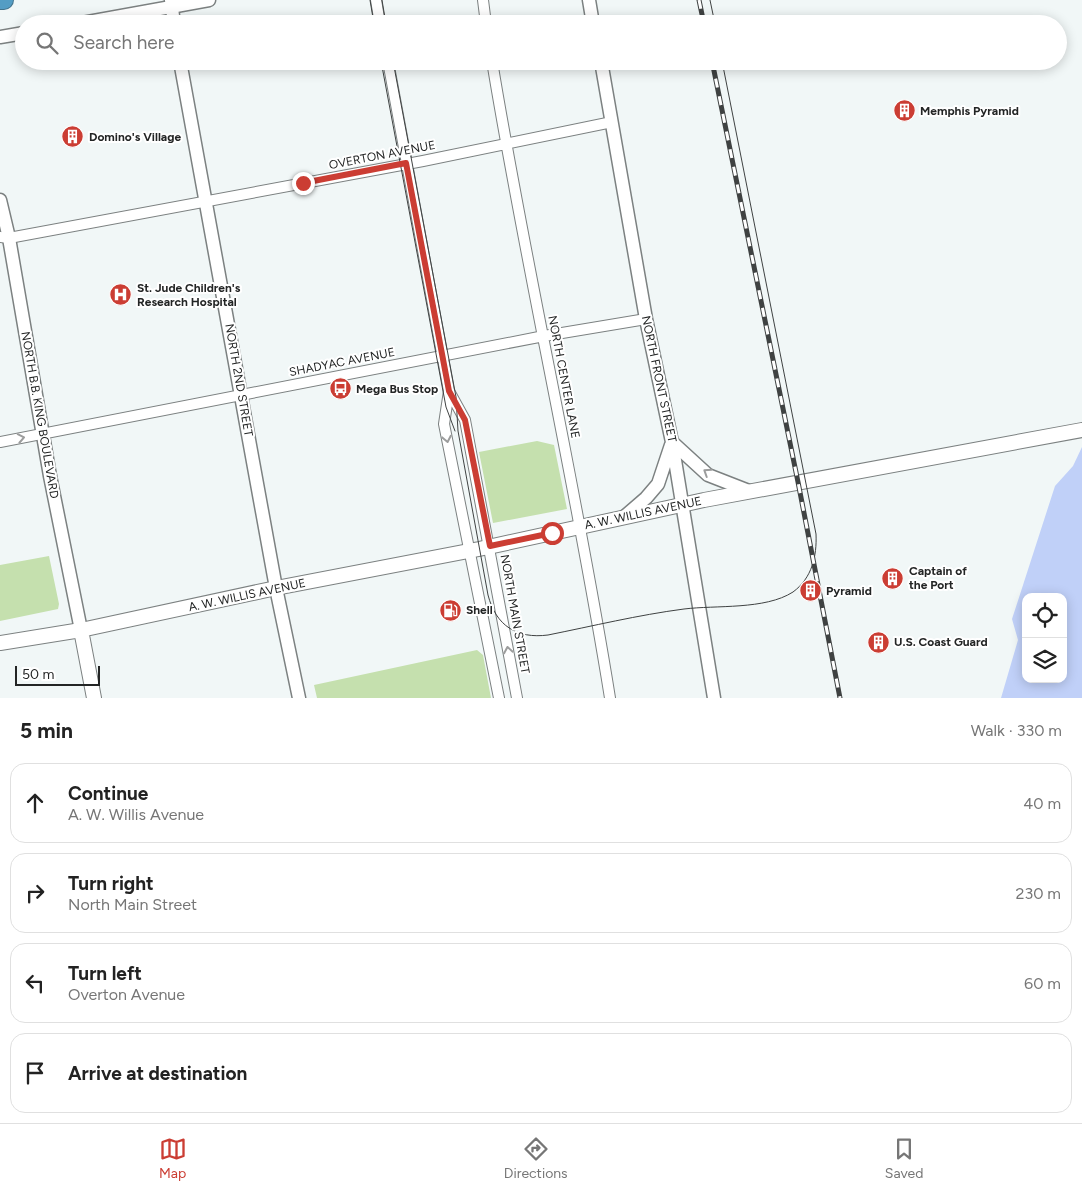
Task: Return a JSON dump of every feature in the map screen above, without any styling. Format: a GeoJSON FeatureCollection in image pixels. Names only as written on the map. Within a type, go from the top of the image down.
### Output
{"type":"FeatureCollection","features":[{"type":"Feature","properties":{"kind":"main road","name":"A. W. WILLIS AVENUE"},"geometry":{"type":"LineString","coordinates":[[0,643],[81,630],[749,491],[1082,430]]}},
{"type":"Feature","properties":{"kind":"main road"},"geometry":{"type":"LineString","coordinates":[[81,630],[94,698]]}},
{"type":"Feature","properties":{"kind":"street"},"geometry":{"type":"LineString","coordinates":[[119,15],[171,4],[209,0]]}},
{"type":"Feature","properties":{"kind":"street"},"geometry":{"type":"LineString","coordinates":[[376,0],[378,15]]}},
{"type":"Feature","properties":{"kind":"street"},"geometry":{"type":"LineString","coordinates":[[482,0],[484,15]]}},
{"type":"Feature","properties":{"kind":"street"},"geometry":{"type":"LineString","coordinates":[[589,0],[592,15]]}},
{"type":"Feature","properties":{"kind":"street"},"geometry":{"type":"LineString","coordinates":[[0,37],[15,34]]}},
{"type":"Feature","properties":{"kind":"street","name":"NORTH 2ND STREET"},"geometry":{"type":"LineString","coordinates":[[182,70],[276,588],[299,698]]}},
{"type":"Feature","properties":{"kind":"street","name":"NORTH MAIN STREET"},"geometry":{"type":"LineString","coordinates":[[390,70],[449,391],[465,420],[517,698]]}},
{"type":"Feature","properties":{"kind":"street","name":"NORTH CENTER LANE"},"geometry":{"type":"LineString","coordinates":[[494,70],[506,144],[580,526],[610,698]]}},
{"type":"Feature","properties":{"kind":"street","name":"NORTH FRONT STREET"},"geometry":{"type":"LineString","coordinates":[[603,70],[646,319],[672,442],[714,698]]}},
{"type":"Feature","properties":{"kind":"street","name":"OVERTON AVENUE"},"geometry":{"type":"LineString","coordinates":[[3,240],[612,122]]}},
{"type":"Feature","properties":{"kind":"street","name":"NORTH B.B. KING BOULEVARD"},"geometry":{"type":"LineString","coordinates":[[0,200],[3,240],[81,630]]}},
{"type":"Feature","properties":{"kind":"street","name":"SHADYAC AVENUE"},"geometry":{"type":"LineString","coordinates":[[0,442],[544,336],[646,319]]}},
{"type":"Feature","properties":{"kind":"street","name":"NORTH MAIN STREET"},"geometry":{"type":"LineString","coordinates":[[449,391],[444,424],[499,698]]}},
{"type":"Feature","properties":{"kind":"street"},"geometry":{"type":"LineString","coordinates":[[624,517],[646,498],[658,484],[672,442],[708,474],[749,491]]}},
{"type":"Feature","properties":{"kind":"green space"},"geometry":{"type":"Polygon","coordinates":[[[537,441],[554,445],[567,509],[493,523],[479,452],[537,441]]]}},
{"type":"Feature","properties":{"kind":"green space"},"geometry":{"type":"Polygon","coordinates":[[[49,556],[59,604],[58,609],[0,621],[0,565],[49,556]]]}},
{"type":"Feature","properties":{"kind":"green space"},"geometry":{"type":"Polygon","coordinates":[[[477,650],[483,655],[491,698],[317,698],[314,685],[477,650]]]}},
{"type":"Feature","properties":{"kind":"water"},"geometry":{"type":"Polygon","coordinates":[[[1082,447],[1082,698],[1001,698],[1018,640],[1012,619],[1055,486],[1073,466],[1082,447]]]}},
{"type":"Feature","properties":{"kind":"tram line"},"geometry":{"type":"LineString","coordinates":[[370,0],[372,15]]}},
{"type":"Feature","properties":{"kind":"tram line"},"geometry":{"type":"LineString","coordinates":[[382,0],[384,15]]}},
{"type":"Feature","properties":{"kind":"tram line"},"geometry":{"type":"LineString","coordinates":[[710,0],[713,15]]}},
{"type":"Feature","properties":{"kind":"tram line"},"geometry":{"type":"LineString","coordinates":[[383,70],[446,407],[455,431]]}},
{"type":"Feature","properties":{"kind":"tram line"},"geometry":{"type":"LineString","coordinates":[[395,70],[456,397],[458,431],[488,595],[496,615],[509,628],[527,635],[537,636],[667,611],[769,602],[793,592],[805,580],[812,566],[816,550],[816,534],[724,70]]}},
{"type":"Feature","properties":{"kind":"railway"},"geometry":{"type":"LineString","coordinates":[[699,0],[702,15]]}},
{"type":"Feature","properties":{"kind":"railway"},"geometry":{"type":"LineString","coordinates":[[714,70],[840,698]]}},
{"type":"Feature","properties":{"kind":"place","name":"Memphis Pyramid"},"geometry":{"type":"Point","coordinates":[904,111]}},
{"type":"Feature","properties":{"kind":"place","name":"Domino's Village"},"geometry":{"type":"Point","coordinates":[73,137]}},
{"type":"Feature","properties":{"kind":"place","name":"St. Jude Children's Research Hospital"},"geometry":{"type":"Point","coordinates":[121,295]}},
{"type":"Feature","properties":{"kind":"place","name":"Mega Bus Stop"},"geometry":{"type":"Point","coordinates":[340,389]}},
{"type":"Feature","properties":{"kind":"place","name":"Captain of the Port"},"geometry":{"type":"Point","coordinates":[893,578]}},
{"type":"Feature","properties":{"kind":"place","name":"Pyramid"},"geometry":{"type":"Point","coordinates":[810,591]}},
{"type":"Feature","properties":{"kind":"place","name":"Shell"},"geometry":{"type":"Point","coordinates":[450,610]}},
{"type":"Feature","properties":{"kind":"place","name":"U.S. Coast Guard"},"geometry":{"type":"Point","coordinates":[878,642]}},
{"type":"Feature","properties":{"kind":"route"},"geometry":{"type":"LineString","coordinates":[[303,183],[406,163],[449,391],[465,420],[490,546],[552,533]]}}]}
